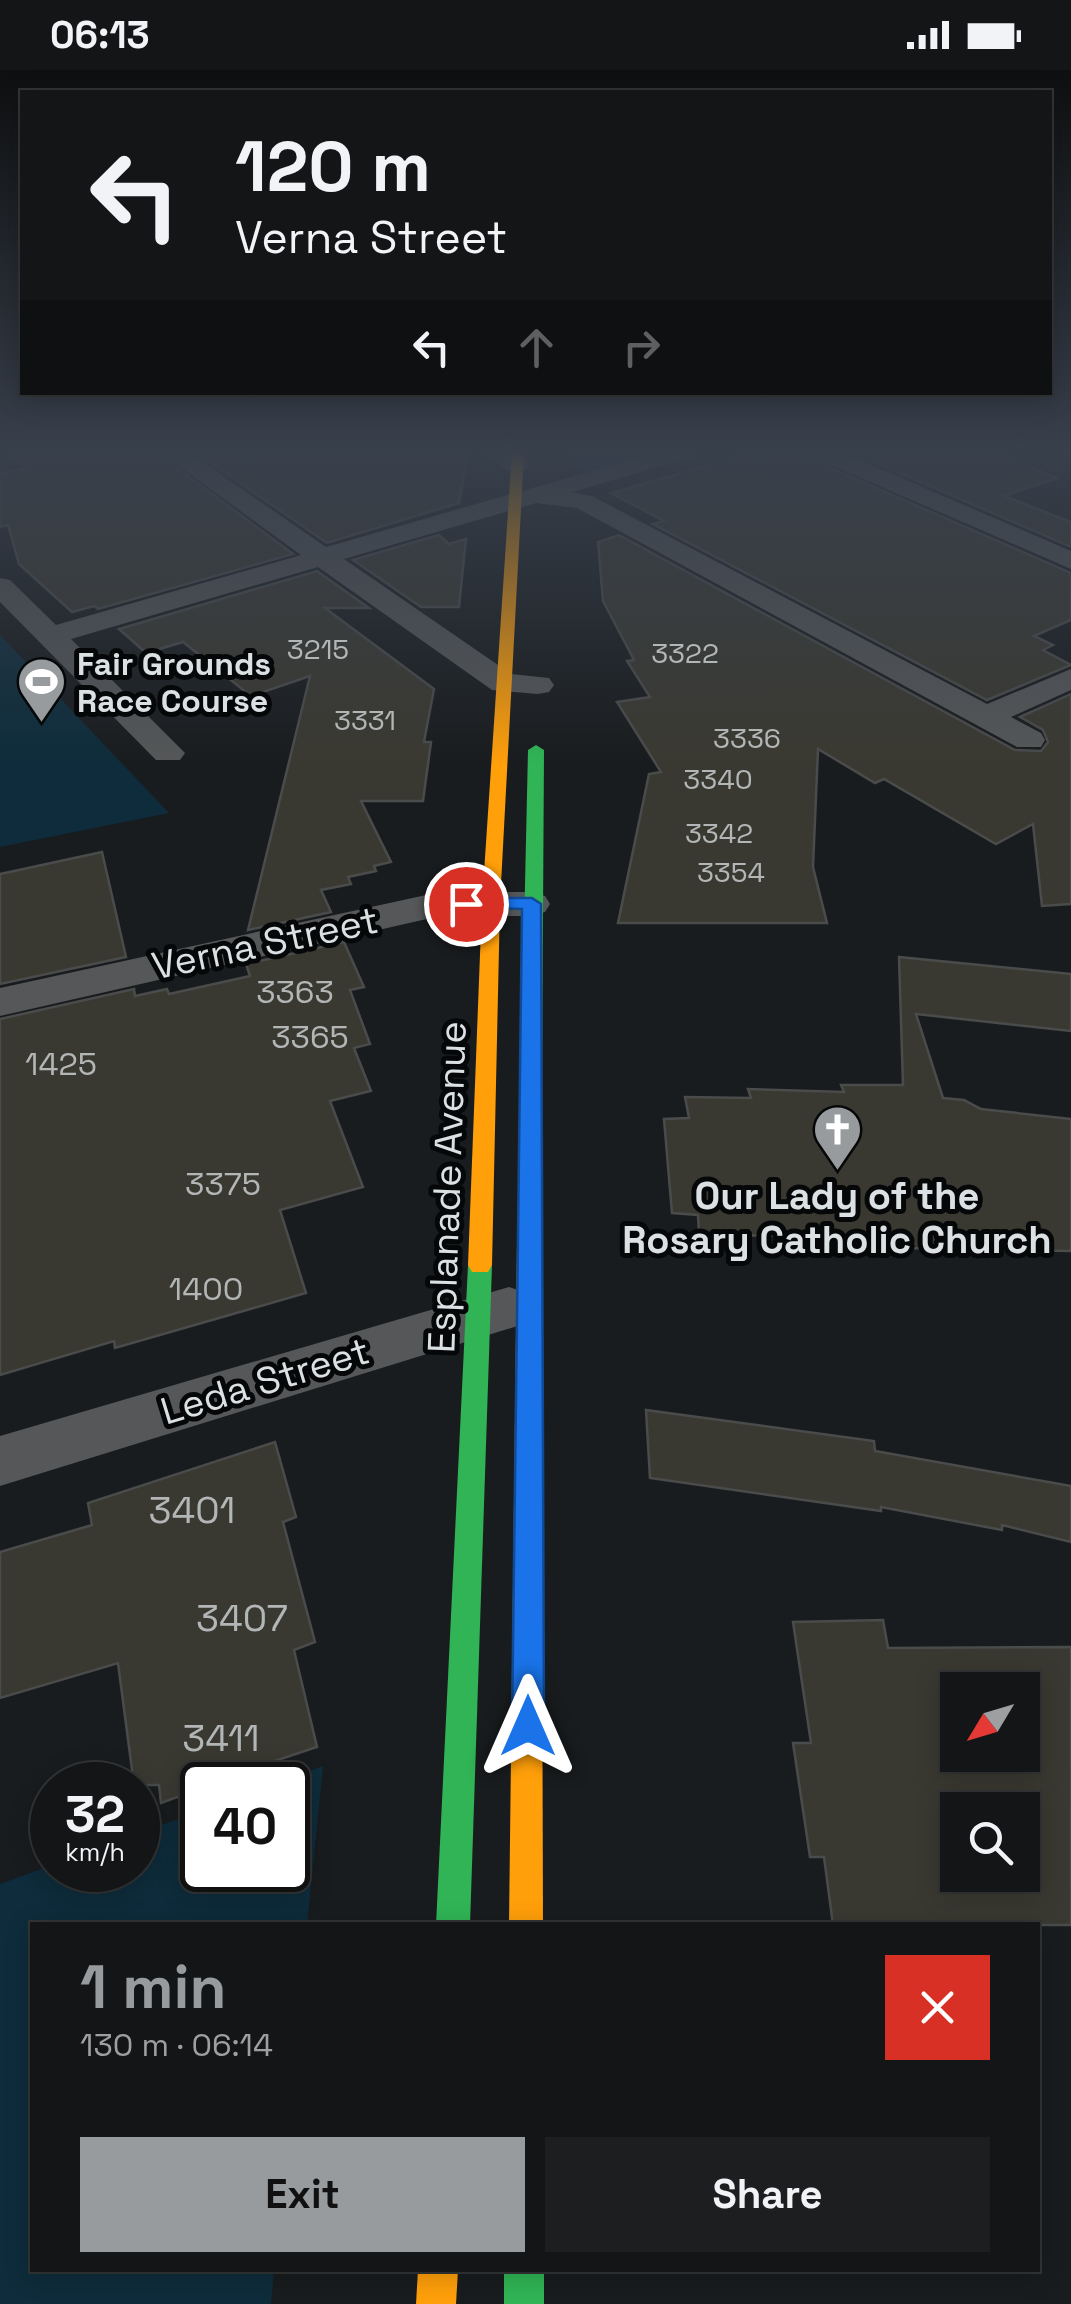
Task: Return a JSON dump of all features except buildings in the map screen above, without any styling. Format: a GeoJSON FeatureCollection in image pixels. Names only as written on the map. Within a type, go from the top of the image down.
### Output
{"type":"FeatureCollection","features":[{"type":"Feature","properties":{"kind":"street"},"geometry":{"type":"LineString","coordinates":[[322,556],[504,683],[538,695]]}},
{"type":"Feature","properties":{"kind":"street"},"geometry":{"type":"LineString","coordinates":[[50,636],[331,556]]}},
{"type":"Feature","properties":{"kind":"street","name":"Esplanade Avenue"},"geometry":{"type":"LineString","coordinates":[[453,1922],[479,1316],[491,903],[504,683],[518,556]]}},
{"type":"Feature","properties":{"kind":"street"},"geometry":{"type":"LineString","coordinates":[[686,556],[1028,740]]}},
{"type":"Feature","properties":{"kind":"street"},"geometry":{"type":"LineString","coordinates":[[0,586],[168,753]]}},
{"type":"Feature","properties":{"kind":"street"},"geometry":{"type":"LineString","coordinates":[[985,718],[1071,678]]}},
{"type":"Feature","properties":{"kind":"street","name":"Esplanade Avenue"},"geometry":{"type":"LineString","coordinates":[[526,1922],[532,904],[538,695]]}},
{"type":"Feature","properties":{"kind":"street","name":"Verna Street"},"geometry":{"type":"LineString","coordinates":[[0,1002],[440,904],[532,904]]}},
{"type":"Feature","properties":{"kind":"street","name":"Leda Street"},"geometry":{"type":"LineString","coordinates":[[0,1461],[531,1303]]}},
{"type":"Feature","properties":{"kind":"street"},"geometry":{"type":"LineString","coordinates":[[436,2304],[438,2272]]}},
{"type":"Feature","properties":{"kind":"street"},"geometry":{"type":"LineString","coordinates":[[524,2272],[524,2304]]}},
{"type":"Feature","properties":{"kind":"shaded area","name":"Fair Grounds Race Course"},"geometry":{"type":"Polygon","coordinates":[[[0,635],[169,813],[0,847],[0,635]]]}},
{"type":"Feature","properties":{"kind":"shaded area"},"geometry":{"type":"Polygon","coordinates":[[[323,1766],[307,1922],[30,1922],[30,2272],[274,2272],[271,2304],[0,2304],[0,1884],[30,1873],[30,1892],[160,1892],[160,1826],[180,1818],[180,1892],[310,1892],[310,1771],[323,1766]]]}},
{"type":"Feature","properties":{"kind":"traffic: fast"},"geometry":{"type":"LineString","coordinates":[[529,1246],[536,750]]}},
{"type":"Feature","properties":{"kind":"traffic: fast"},"geometry":{"type":"LineString","coordinates":[[453,1922],[480,1265]]}},
{"type":"Feature","properties":{"kind":"traffic: fast"},"geometry":{"type":"LineString","coordinates":[[524,2272],[524,2304]]}},
{"type":"Feature","properties":{"kind":"traffic: slow"},"geometry":{"type":"LineString","coordinates":[[480,1265],[491,903],[512,556]]}},
{"type":"Feature","properties":{"kind":"traffic: slow"},"geometry":{"type":"LineString","coordinates":[[526,1922],[529,1246]]}},
{"type":"Feature","properties":{"kind":"traffic: slow"},"geometry":{"type":"LineString","coordinates":[[436,2304],[438,2272]]}},
{"type":"Feature","properties":{"kind":"place","name":"Fair Grounds Race Course"},"geometry":{"type":"Point","coordinates":[42,724]}},
{"type":"Feature","properties":{"kind":"place","name":"Our Lady of the Rosary Catholic Church"},"geometry":{"type":"Point","coordinates":[837,1172]}},
{"type":"Feature","properties":{"kind":"route"},"geometry":{"type":"LineString","coordinates":[[466,904],[532,904],[528,1726]]}}]}
